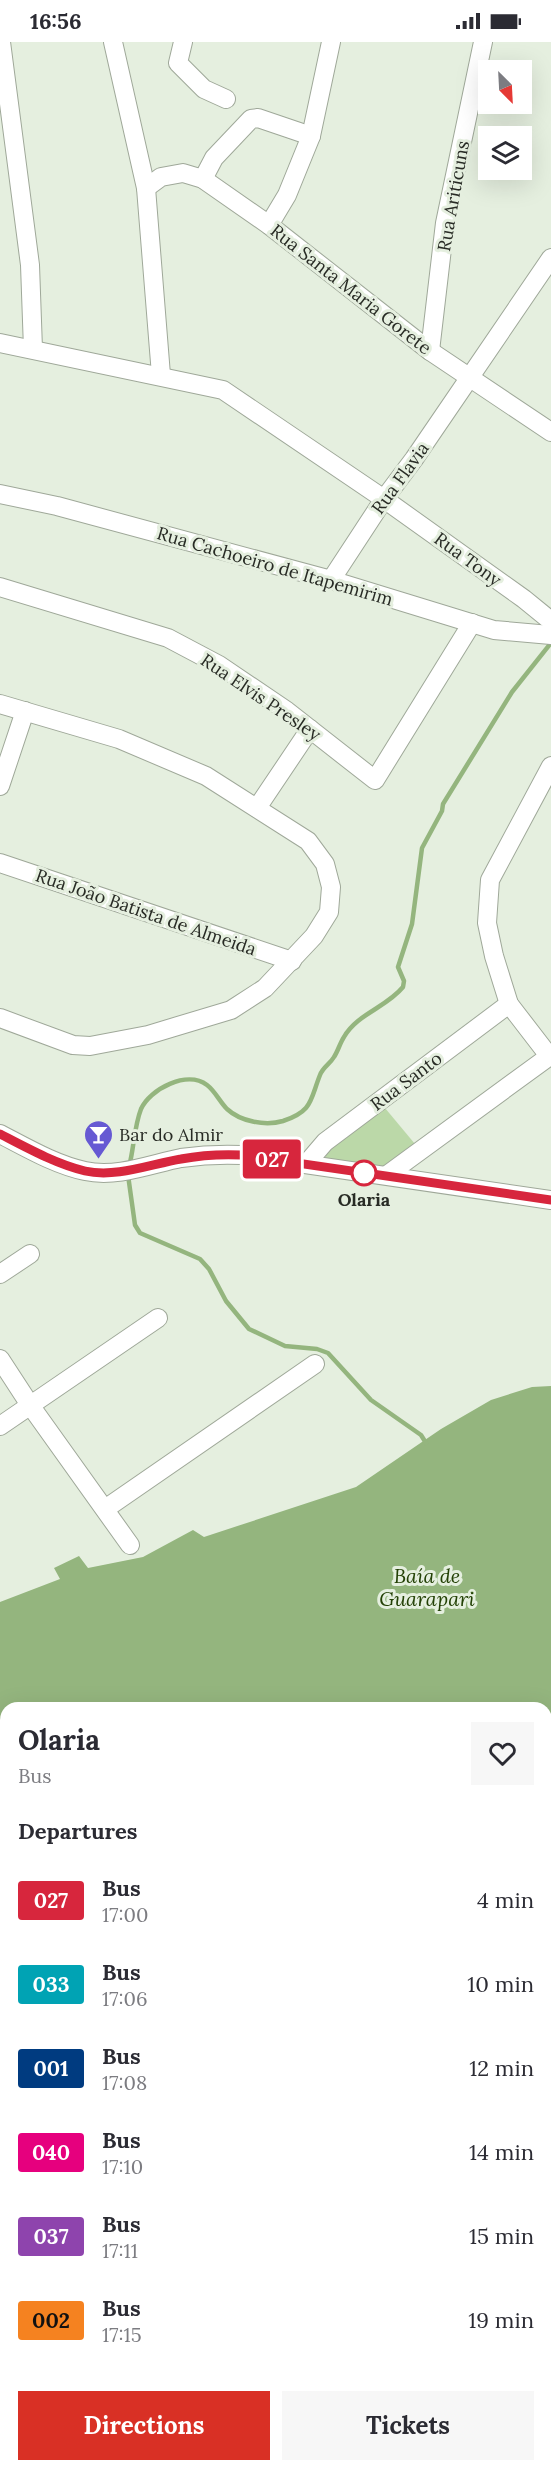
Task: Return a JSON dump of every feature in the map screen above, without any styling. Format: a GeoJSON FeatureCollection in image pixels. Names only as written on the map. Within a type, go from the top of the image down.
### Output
{"type":"FeatureCollection","features":[{"type":"Feature","properties":{"kind":"street"},"geometry":{"type":"LineString","coordinates":[[2,42],[30,265],[33,349]]}},
{"type":"Feature","properties":{"kind":"street"},"geometry":{"type":"LineString","coordinates":[[113,42],[146,188],[161,375]]}},
{"type":"Feature","properties":{"kind":"street"},"geometry":{"type":"LineString","coordinates":[[183,42],[178,63],[204,89],[226,99]]}},
{"type":"Feature","properties":{"kind":"street"},"geometry":{"type":"LineString","coordinates":[[269,225],[287,195],[311,136],[331,42]]}},
{"type":"Feature","properties":{"kind":"street","name":"Rua Ariticuns"},"geometry":{"type":"LineString","coordinates":[[430,351],[445,223],[483,42]]}},
{"type":"Feature","properties":{"kind":"street"},"geometry":{"type":"LineString","coordinates":[[202,180],[214,158],[251,119],[258,118],[311,136]]}},
{"type":"Feature","properties":{"kind":"street","name":"Rua Santa Maria Gorete"},"geometry":{"type":"LineString","coordinates":[[146,188],[161,177],[183,173],[202,180],[269,225],[430,351],[551,432]]}},
{"type":"Feature","properties":{"kind":"street","name":"Rua Flavia"},"geometry":{"type":"LineString","coordinates":[[331,580],[384,499],[414,459],[551,258]]}},
{"type":"Feature","properties":{"kind":"street","name":"Rua Tony"},"geometry":{"type":"LineString","coordinates":[[0,343],[161,375],[223,390],[384,499],[524,599],[551,621]]}},
{"type":"Feature","properties":{"kind":"street","name":"Rua Cachoeiro de Itapemirim"},"geometry":{"type":"LineString","coordinates":[[0,494],[57,506],[331,580],[494,630],[551,635]]}},
{"type":"Feature","properties":{"kind":"street","name":"Rua Elvis Presley"},"geometry":{"type":"LineString","coordinates":[[0,586],[168,638],[219,665],[310,729],[375,780],[472,623]]}},
{"type":"Feature","properties":{"kind":"street"},"geometry":{"type":"LineString","coordinates":[[0,704],[119,739],[206,776],[308,841],[325,864],[331,887],[329,912],[314,936],[266,988],[231,1010],[148,1035],[90,1046],[73,1046],[0,1018]]}},
{"type":"Feature","properties":{"kind":"street"},"geometry":{"type":"LineString","coordinates":[[0,786],[25,711]]}},
{"type":"Feature","properties":{"kind":"street"},"geometry":{"type":"LineString","coordinates":[[257,808],[310,729]]}},
{"type":"Feature","properties":{"kind":"street"},"geometry":{"type":"LineString","coordinates":[[387,1175],[550,1055],[509,1004],[494,957],[487,923],[490,880],[551,766]]}},
{"type":"Feature","properties":{"kind":"street","name":"Rua João Batista de Almeida"},"geometry":{"type":"LineString","coordinates":[[0,863],[292,961]]}},
{"type":"Feature","properties":{"kind":"street","name":"Rua Santo"},"geometry":{"type":"LineString","coordinates":[[307,1163],[325,1142],[509,1004]]}},
{"type":"Feature","properties":{"kind":"street"},"geometry":{"type":"LineString","coordinates":[[0,1134],[52,1159],[86,1171],[109,1172],[139,1168],[211,1154],[307,1163],[551,1200]]}},
{"type":"Feature","properties":{"kind":"street"},"geometry":{"type":"LineString","coordinates":[[0,1275],[30,1254]]}},
{"type":"Feature","properties":{"kind":"street"},"geometry":{"type":"LineString","coordinates":[[0,1426],[158,1318]]}},
{"type":"Feature","properties":{"kind":"street"},"geometry":{"type":"LineString","coordinates":[[0,1359],[130,1545]]}},
{"type":"Feature","properties":{"kind":"street"},"geometry":{"type":"LineString","coordinates":[[105,1509],[315,1364]]}},
{"type":"Feature","properties":{"kind":"shaded area"},"geometry":{"type":"Polygon","coordinates":[[[385,1108],[415,1144],[383,1169],[325,1159],[327,1151],[385,1108]]]}},
{"type":"Feature","properties":{"kind":"water","name":"Baía de Guarapari"},"geometry":{"type":"Polygon","coordinates":[[[551,1386],[551,1702],[0,1702],[0,1602],[60,1579],[54,1568],[79,1556],[88,1568],[143,1557],[193,1530],[204,1537],[356,1487],[441,1429],[491,1400],[532,1387],[551,1386]]]}},
{"type":"Feature","properties":{"kind":"waterway"},"geometry":{"type":"LineString","coordinates":[[129,1167],[141,1109],[152,1095],[170,1084],[180,1081],[199,1081],[210,1087],[224,1106],[233,1113],[254,1122],[283,1121],[305,1109],[312,1098],[321,1072],[334,1057],[350,1029],[403,987],[404,981],[398,967],[412,924],[422,848],[442,811],[443,804],[512,692],[551,643]]}},
{"type":"Feature","properties":{"kind":"waterway"},"geometry":{"type":"LineString","coordinates":[[128,1175],[135,1225],[140,1233],[200,1259],[209,1269],[226,1301],[249,1329],[285,1346],[317,1349],[328,1353],[371,1400],[421,1435],[426,1443]]}},
{"type":"Feature","properties":{"kind":"bus line","name":"027"},"geometry":{"type":"LineString","coordinates":[[0,1134],[26,1148],[86,1171],[109,1172],[139,1168],[211,1154],[242,1155],[551,1200]]}},
{"type":"Feature","properties":{"kind":"place","name":"Bar do Almir"},"geometry":{"type":"Point","coordinates":[98,1160]}},
{"type":"Feature","properties":{"kind":"place","name":"Olaria"},"geometry":{"type":"Point","coordinates":[364,1173]}}]}
